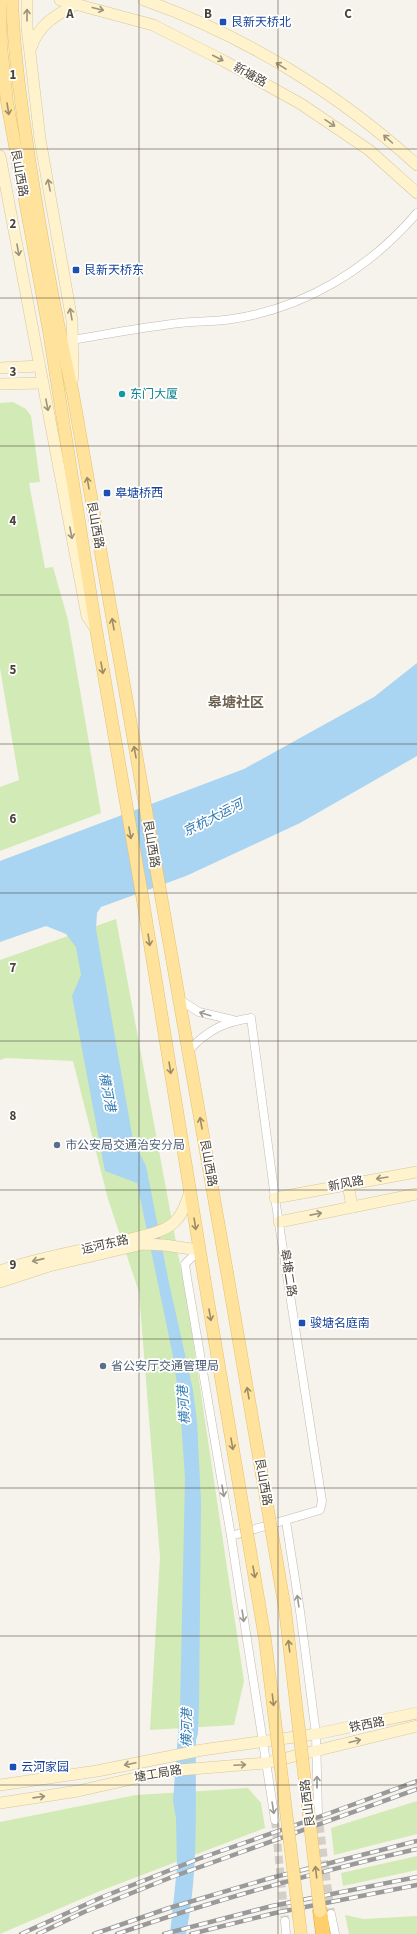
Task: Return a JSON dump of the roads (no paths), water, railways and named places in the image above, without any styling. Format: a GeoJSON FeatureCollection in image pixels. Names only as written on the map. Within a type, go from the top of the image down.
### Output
{"type":"FeatureCollection","features":[{"type":"Feature","properties":{"kind":"highway"},"geometry":{"type":"LineString","coordinates":[[324,1934],[326,1913]]}},
{"type":"Feature","properties":{"kind":"main road","name":"艮山西路"},"geometry":{"type":"LineString","coordinates":[[0,0],[7,102],[54,331],[73,394],[160,895],[189,1050],[284,1609],[326,1913]]}},
{"type":"Feature","properties":{"kind":"main road","name":"艮山西路"},"geometry":{"type":"LineString","coordinates":[[12,0],[14,45],[23,114],[96,629],[143,901],[199,1250],[265,1639],[301,1934]]}},
{"type":"Feature","properties":{"kind":"main road","name":"艮山西路"},"geometry":{"type":"LineString","coordinates":[[27,0],[30,54],[40,139],[72,321],[73,394]]}},
{"type":"Feature","properties":{"kind":"main road","name":"新塘路"},"geometry":{"type":"LineString","coordinates":[[60,0],[153,25],[224,60],[302,104],[362,145],[417,193]]}},
{"type":"Feature","properties":{"kind":"main road","name":"新塘路"},"geometry":{"type":"LineString","coordinates":[[144,0],[173,10],[253,49],[327,95],[381,133],[417,165]]}},
{"type":"Feature","properties":{"kind":"main road"},"geometry":{"type":"LineString","coordinates":[[30,54],[35,36],[48,21],[76,4]]}},
{"type":"Feature","properties":{"kind":"main road","name":"艮山西路"},"geometry":{"type":"LineString","coordinates":[[0,156],[87,616],[96,629]]}},
{"type":"Feature","properties":{"kind":"main road"},"geometry":{"type":"LineString","coordinates":[[0,368],[39,366]]}},
{"type":"Feature","properties":{"kind":"main road"},"geometry":{"type":"LineString","coordinates":[[0,384],[42,383]]}},
{"type":"Feature","properties":{"kind":"main road","name":"新风路"},"geometry":{"type":"LineString","coordinates":[[275,1198],[417,1172]]}},
{"type":"Feature","properties":{"kind":"main road"},"geometry":{"type":"LineString","coordinates":[[348,1184],[352,1207]]}},
{"type":"Feature","properties":{"kind":"main road","name":"运河东路"},"geometry":{"type":"LineString","coordinates":[[0,1282],[49,1266],[143,1240],[170,1226],[179,1218],[185,1207],[190,1191]]}},
{"type":"Feature","properties":{"kind":"main road","name":"新风路"},"geometry":{"type":"LineString","coordinates":[[279,1222],[417,1194]]}},
{"type":"Feature","properties":{"kind":"main road","name":"运河东路"},"geometry":{"type":"LineString","coordinates":[[0,1271],[34,1261],[143,1240],[199,1250]]}},
{"type":"Feature","properties":{"kind":"main road","name":"铁西路"},"geometry":{"type":"LineString","coordinates":[[316,1734],[417,1713]]}},
{"type":"Feature","properties":{"kind":"main road","name":"铁西路"},"geometry":{"type":"LineString","coordinates":[[317,1751],[417,1726]]}},
{"type":"Feature","properties":{"kind":"main road","name":"塘工局路"},"geometry":{"type":"LineString","coordinates":[[0,1785],[97,1771],[202,1750],[316,1734]]}},
{"type":"Feature","properties":{"kind":"main road","name":"塘工局路"},"geometry":{"type":"LineString","coordinates":[[0,1803],[78,1791],[167,1771],[201,1767],[266,1763],[317,1751]]}},
{"type":"Feature","properties":{"kind":"street"},"geometry":{"type":"LineString","coordinates":[[72,340],[181,323],[232,319],[287,305],[334,284],[372,258],[406,226],[417,213]]}},
{"type":"Feature","properties":{"kind":"street"},"geometry":{"type":"LineString","coordinates":[[180,1000],[199,1012],[234,1020]]}},
{"type":"Feature","properties":{"kind":"street","name":"皋塘二路"},"geometry":{"type":"LineString","coordinates":[[234,1020],[250,1018],[275,1198],[322,1501],[320,1510],[286,1521]]}},
{"type":"Feature","properties":{"kind":"street"},"geometry":{"type":"LineString","coordinates":[[189,1050],[202,1036],[234,1020]]}},
{"type":"Feature","properties":{"kind":"street"},"geometry":{"type":"LineString","coordinates":[[199,1250],[186,1264],[187,1278],[275,1820]]}},
{"type":"Feature","properties":{"kind":"street"},"geometry":{"type":"LineString","coordinates":[[230,1536],[286,1521]]}},
{"type":"Feature","properties":{"kind":"street","name":"艮山西路"},"geometry":{"type":"LineString","coordinates":[[286,1521],[300,1611],[316,1734],[318,1813]]}},
{"type":"Feature","properties":{"kind":"street","name":"艮山西路"},"geometry":{"type":"LineString","coordinates":[[326,1913],[335,1934]]}},
{"type":"Feature","properties":{"kind":"street"},"geometry":{"type":"LineString","coordinates":[[285,1921],[286,1934]]}},
{"type":"Feature","properties":{"kind":"water"},"geometry":{"type":"Polygon","coordinates":[[[417,663],[417,756],[300,823],[186,876],[101,907],[97,913],[96,929],[133,1140],[146,1166],[169,1283],[193,1390],[197,1422],[201,1502],[199,1706],[198,1733],[196,1740],[195,1862],[186,1934],[170,1934],[177,1868],[176,1818],[173,1801],[180,1708],[185,1478],[180,1405],[173,1356],[137,1183],[105,1171],[72,996],[81,975],[76,947],[66,934],[46,926],[0,942],[0,861],[244,769],[374,697],[417,663]]]}},
{"type":"Feature","properties":{"kind":"tunnel"},"geometry":{"type":"LineString","coordinates":[[318,1813],[331,1914]]}},
{"type":"Feature","properties":{"kind":"tunnel"},"geometry":{"type":"LineString","coordinates":[[275,1820],[285,1921]]}},
{"type":"Feature","properties":{"kind":"railway"},"geometry":{"type":"LineString","coordinates":[[21,1934],[100,1898],[198,1859],[417,1781]]}},
{"type":"Feature","properties":{"kind":"railway"},"geometry":{"type":"LineString","coordinates":[[38,1934],[84,1912],[172,1877],[417,1789]]}},
{"type":"Feature","properties":{"kind":"railway"},"geometry":{"type":"LineString","coordinates":[[94,1934],[169,1908],[267,1879],[417,1841]]}},
{"type":"Feature","properties":{"kind":"railway"},"geometry":{"type":"LineString","coordinates":[[117,1934],[266,1887],[417,1849]]}},
{"type":"Feature","properties":{"kind":"railway"},"geometry":{"type":"LineString","coordinates":[[164,1934],[272,1906],[417,1877]]}},
{"type":"Feature","properties":{"kind":"railway"},"geometry":{"type":"LineString","coordinates":[[191,1934],[275,1913],[417,1885]]}},
{"type":"Feature","properties":{"kind":"place","name":"艮新天桥北"},"geometry":{"type":"Point","coordinates":[223,22]}},
{"type":"Feature","properties":{"kind":"place","name":"艮新天桥东"},"geometry":{"type":"Point","coordinates":[76,270]}},
{"type":"Feature","properties":{"kind":"place","name":"东门大厦"},"geometry":{"type":"Point","coordinates":[122,394]}},
{"type":"Feature","properties":{"kind":"place","name":"皋塘桥西"},"geometry":{"type":"Point","coordinates":[107,493]}},
{"type":"Feature","properties":{"kind":"place","name":"市公安局交通治安分局"},"geometry":{"type":"Point","coordinates":[57,1145]}},
{"type":"Feature","properties":{"kind":"place","name":"骏塘名庭南"},"geometry":{"type":"Point","coordinates":[302,1323]}},
{"type":"Feature","properties":{"kind":"place","name":"省公安厅交通管理局"},"geometry":{"type":"Point","coordinates":[103,1366]}},
{"type":"Feature","properties":{"kind":"place","name":"云河家园"},"geometry":{"type":"Point","coordinates":[13,1767]}},
{"type":"Feature","properties":{"kind":"district","name":"皋塘社区"},"geometry":{"type":"Point","coordinates":[236,703]}},
{"type":"Feature","properties":{"kind":"water label","name":"京杭大运河"},"geometry":{"type":"Point","coordinates":[213,818]}},
{"type":"Feature","properties":{"kind":"water label","name":"横河港"},"geometry":{"type":"Point","coordinates":[107,1092]}},
{"type":"Feature","properties":{"kind":"water label","name":"横河港"},"geometry":{"type":"Point","coordinates":[184,1405]}},
{"type":"Feature","properties":{"kind":"water label","name":"横河港"},"geometry":{"type":"Point","coordinates":[187,1728]}}]}
